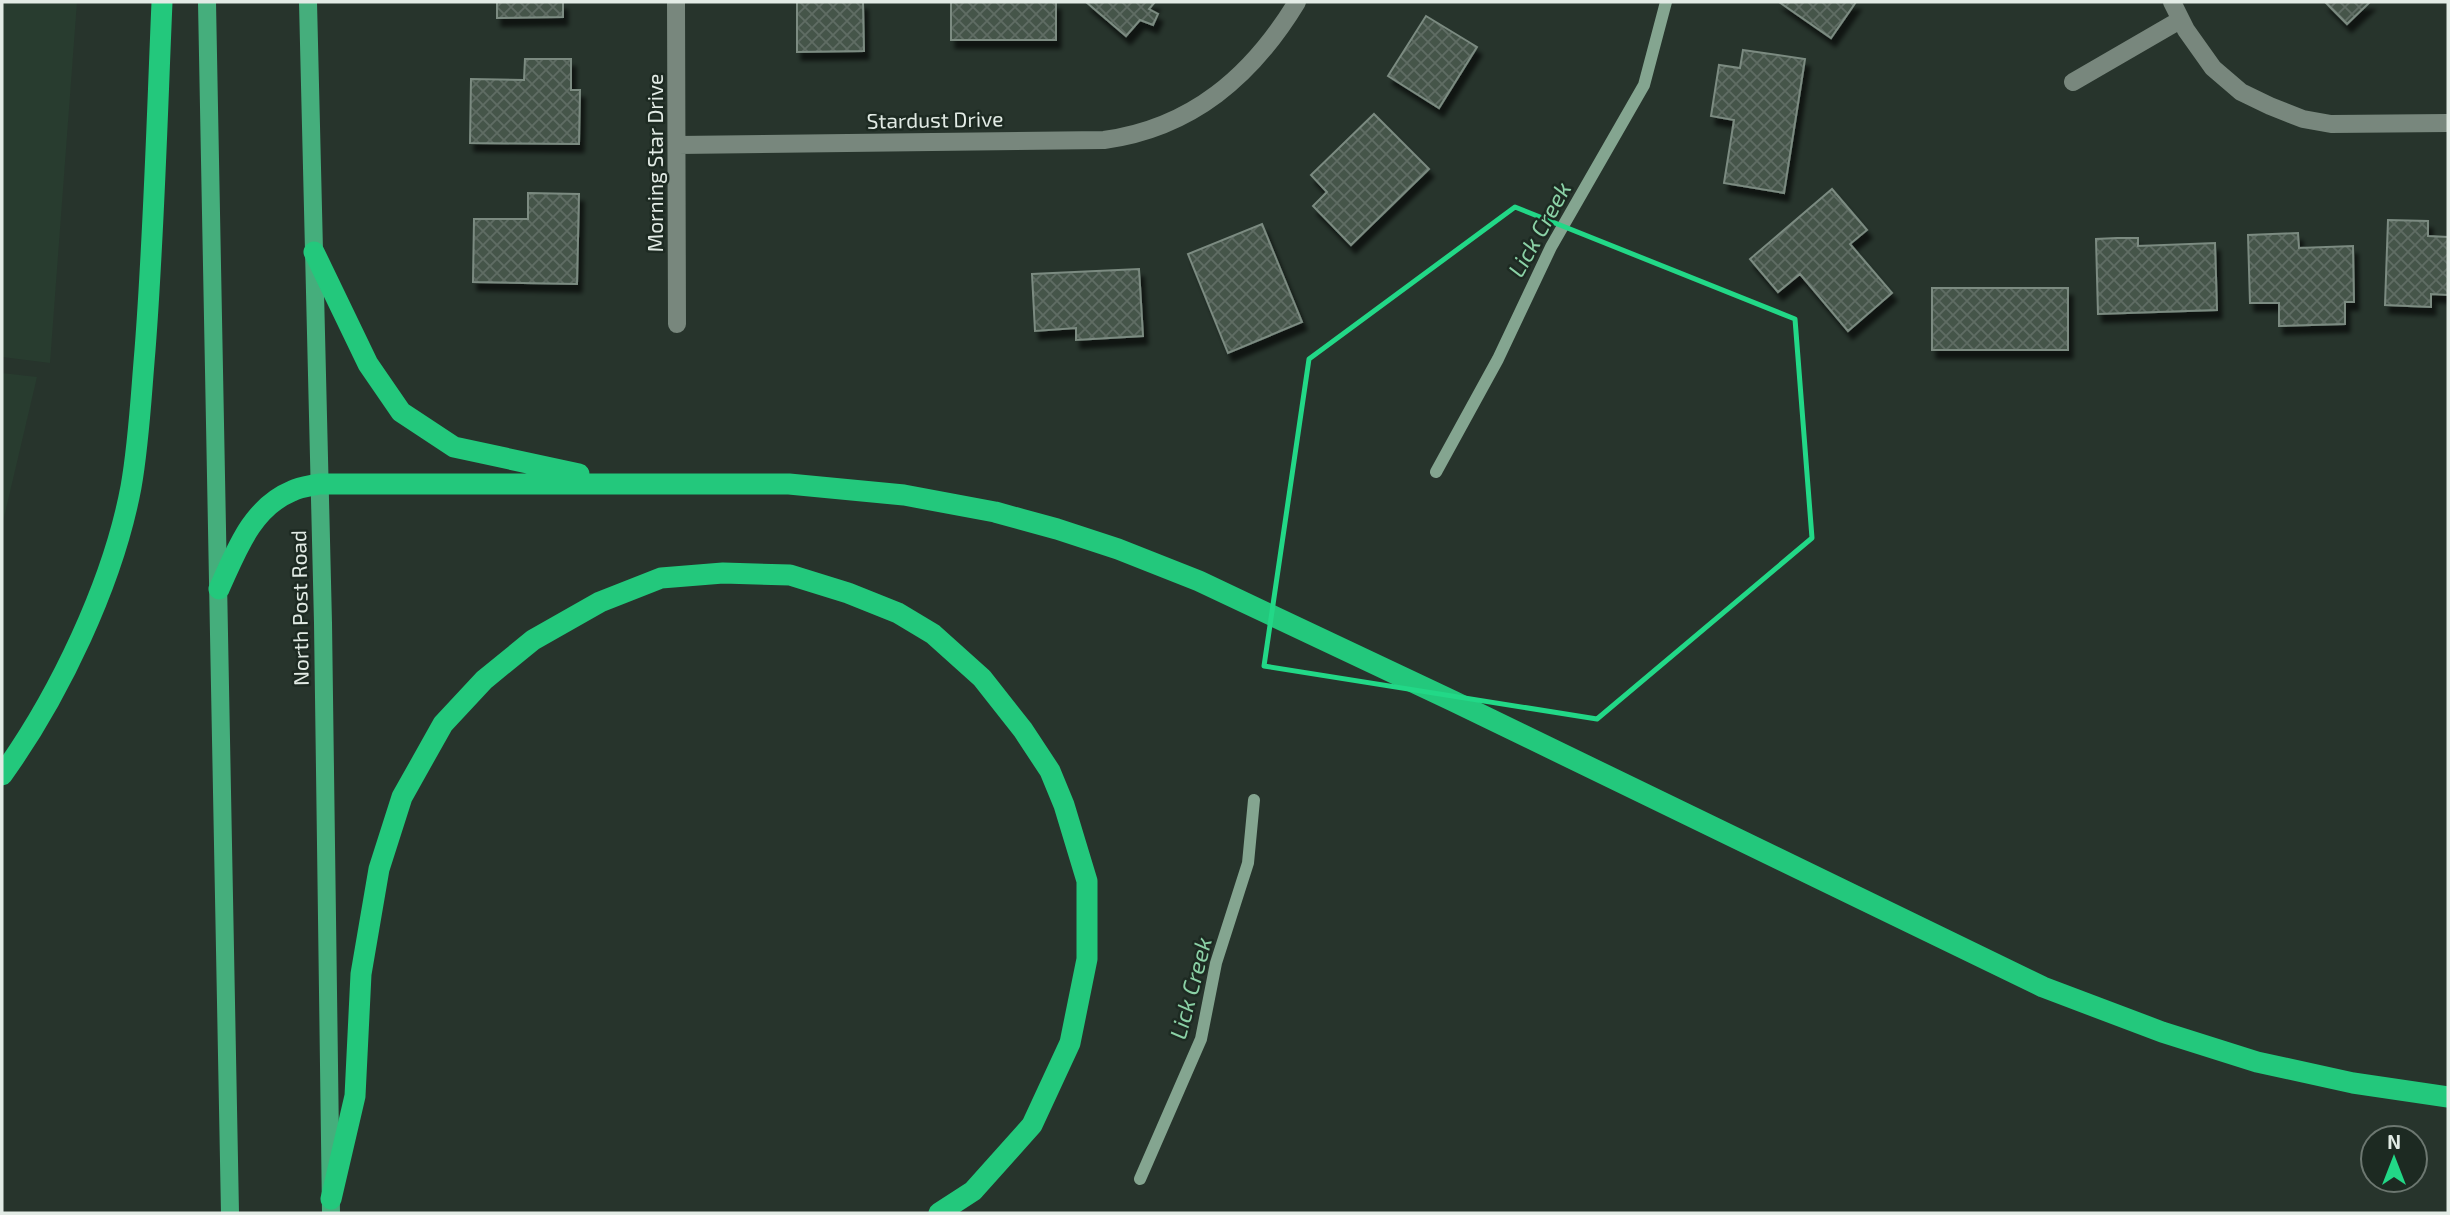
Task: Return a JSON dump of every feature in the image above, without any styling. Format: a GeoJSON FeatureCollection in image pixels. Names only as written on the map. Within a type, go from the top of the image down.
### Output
{"type":"FeatureCollection","features":[{"type":"Feature","properties":{"kind":"highway"},"geometry":{"type":"LineString","coordinates":[[2,775],[41,713],[81,637],[112,554],[131,488],[149,298],[162,2]]}},
{"type":"Feature","properties":{"kind":"highway"},"geometry":{"type":"LineString","coordinates":[[314,252],[368,364],[401,412],[454,447],[619,482]]}},
{"type":"Feature","properties":{"kind":"highway"},"geometry":{"type":"LineString","coordinates":[[219,589],[239,544],[255,518],[292,491],[319,484],[789,484],[904,495],[995,512],[1090,539],[1199,581],[2043,987],[2162,1032],[2257,1062],[2353,1083],[2448,1097]]}},
{"type":"Feature","properties":{"kind":"highway"},"geometry":{"type":"LineString","coordinates":[[331,1206],[355,1096],[361,974],[379,869],[402,797],[443,724],[484,680],[533,639],[600,602],[661,578],[723,573],[790,575],[848,593],[898,613],[933,634],[982,678],[1023,730],[1049,771],[1064,805],[1087,881],[1087,959],[1070,1044],[1032,1125],[973,1191],[939,1213]]}},
{"type":"Feature","properties":{"kind":"main road"},"geometry":{"type":"LineString","coordinates":[[207,2],[230,1213]]}},
{"type":"Feature","properties":{"kind":"main road","name":"North Post Road"},"geometry":{"type":"LineString","coordinates":[[308,2],[323,623],[331,1206]]}},
{"type":"Feature","properties":{"kind":"street","name":"Morning Star Drive"},"geometry":{"type":"LineString","coordinates":[[676,2],[677,324]]}},
{"type":"Feature","properties":{"kind":"street","name":"Stardust Drive"},"geometry":{"type":"LineString","coordinates":[[678,145],[1125,138],[1155,129],[1187,114],[1222,90],[1256,59],[1297,2]]}},
{"type":"Feature","properties":{"kind":"street"},"geometry":{"type":"LineString","coordinates":[[2172,2],[2200,52],[2226,80],[2251,97],[2303,119],[2330,124],[2448,123]]}},
{"type":"Feature","properties":{"kind":"street"},"geometry":{"type":"LineString","coordinates":[[2073,82],[2180,20]]}},
{"type":"Feature","properties":{"kind":"highlighted area"},"geometry":{"type":"Polygon","coordinates":[[[1515,207],[1795,319],[1812,538],[1597,719],[1264,666],[1309,359],[1515,207]]]}},
{"type":"Feature","properties":{"kind":"shaded area"},"geometry":{"type":"Polygon","coordinates":[[[2,2],[77,2],[50,363],[2,357],[2,2]]]}},
{"type":"Feature","properties":{"kind":"shaded area"},"geometry":{"type":"Polygon","coordinates":[[[2,373],[37,377],[2,526],[2,373]]]}},
{"type":"Feature","properties":{"kind":"building"},"geometry":{"type":"Polygon","coordinates":[[[497,2],[563,2],[563,17],[497,18],[497,2]]]}},
{"type":"Feature","properties":{"kind":"building"},"geometry":{"type":"Polygon","coordinates":[[[797,2],[863,2],[864,51],[797,52],[797,2]]]}},
{"type":"Feature","properties":{"kind":"building"},"geometry":{"type":"Polygon","coordinates":[[[951,2],[1056,2],[1056,40],[951,40],[951,2]]]}},
{"type":"Feature","properties":{"kind":"building"},"geometry":{"type":"Polygon","coordinates":[[[1086,2],[1155,2],[1149,9],[1158,14],[1153,25],[1140,20],[1126,36],[1086,2]]]}},
{"type":"Feature","properties":{"kind":"building"},"geometry":{"type":"Polygon","coordinates":[[[1779,2],[1856,2],[1831,38],[1779,2]]]}},
{"type":"Feature","properties":{"kind":"building"},"geometry":{"type":"Polygon","coordinates":[[[2325,2],[2370,2],[2347,24],[2325,2]]]}},
{"type":"Feature","properties":{"kind":"building"},"geometry":{"type":"Polygon","coordinates":[[[1426,16],[1477,47],[1439,108],[1388,76],[1426,16]]]}},
{"type":"Feature","properties":{"kind":"building"},"geometry":{"type":"Polygon","coordinates":[[[1743,50],[1805,59],[1784,193],[1724,183],[1734,120],[1711,116],[1719,65],[1740,68],[1743,50]]]}},
{"type":"Feature","properties":{"kind":"building"},"geometry":{"type":"Polygon","coordinates":[[[525,59],[571,59],[571,90],[580,90],[579,144],[470,143],[471,79],[524,80],[525,59]]]}},
{"type":"Feature","properties":{"kind":"building"},"geometry":{"type":"Polygon","coordinates":[[[1374,114],[1429,169],[1351,245],[1313,206],[1327,192],[1311,175],[1374,114]]]}},
{"type":"Feature","properties":{"kind":"building"},"geometry":{"type":"Polygon","coordinates":[[[1832,189],[1867,230],[1850,244],[1892,293],[1848,331],[1800,274],[1778,292],[1750,259],[1832,189]]]}},
{"type":"Feature","properties":{"kind":"building"},"geometry":{"type":"Polygon","coordinates":[[[528,193],[579,194],[577,284],[473,282],[474,219],[528,219],[528,193]]]}},
{"type":"Feature","properties":{"kind":"building"},"geometry":{"type":"Polygon","coordinates":[[[2388,220],[2428,221],[2428,236],[2448,237],[2448,295],[2431,294],[2431,307],[2385,305],[2388,220]]]}},
{"type":"Feature","properties":{"kind":"building"},"geometry":{"type":"Polygon","coordinates":[[[1262,224],[1302,322],[1228,353],[1188,254],[1262,224]]]}},
{"type":"Feature","properties":{"kind":"building"},"geometry":{"type":"Polygon","coordinates":[[[2298,233],[2299,248],[2353,246],[2354,302],[2345,302],[2345,324],[2279,326],[2279,303],[2250,303],[2248,235],[2298,233]]]}},
{"type":"Feature","properties":{"kind":"building"},"geometry":{"type":"Polygon","coordinates":[[[2138,238],[2138,246],[2215,243],[2217,310],[2098,314],[2096,239],[2138,238]]]}},
{"type":"Feature","properties":{"kind":"building"},"geometry":{"type":"Polygon","coordinates":[[[1139,269],[1143,336],[1076,340],[1076,328],[1035,331],[1032,274],[1139,269]]]}},
{"type":"Feature","properties":{"kind":"building"},"geometry":{"type":"Polygon","coordinates":[[[1932,288],[2068,288],[2068,350],[1932,350],[1932,288]]]}},
{"type":"Feature","properties":{"kind":"waterway","name":"Lick Creek"},"geometry":{"type":"LineString","coordinates":[[1436,472],[1498,359],[1551,247],[1644,85],[1666,2]]}},
{"type":"Feature","properties":{"kind":"waterway","name":"Lick Creek"},"geometry":{"type":"LineString","coordinates":[[1140,1179],[1201,1039],[1216,963],[1248,863],[1254,800]]}}]}
